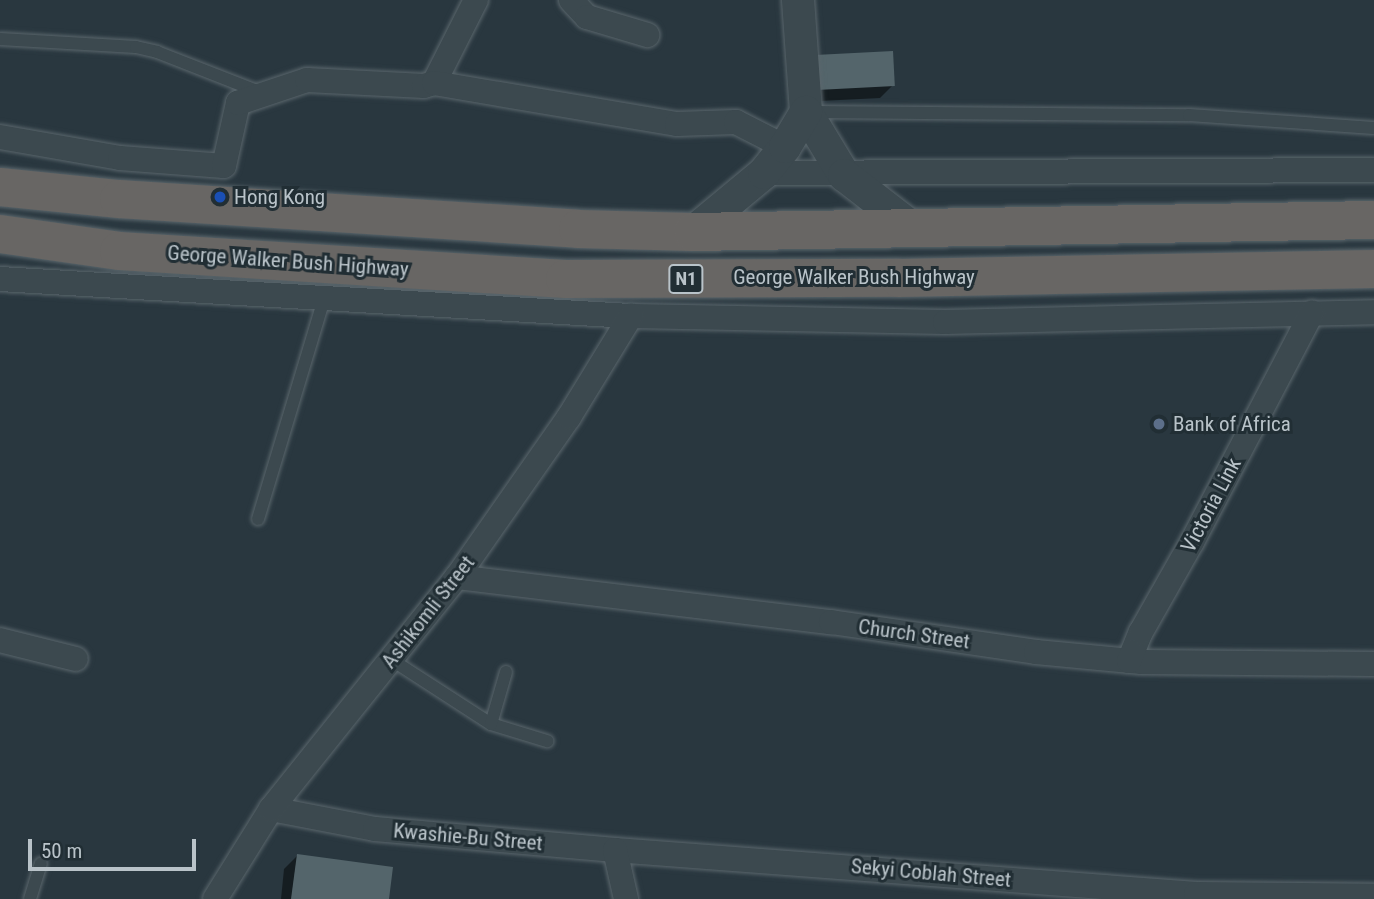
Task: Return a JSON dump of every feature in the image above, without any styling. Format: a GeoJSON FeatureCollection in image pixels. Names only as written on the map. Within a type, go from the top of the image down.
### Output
{"type":"FeatureCollection","features":[{"type":"Feature","properties":{"kind":"highway"},"geometry":{"type":"LineString","coordinates":[[0,187],[119,199],[564,229],[693,232],[910,226],[1374,220]]}},
{"type":"Feature","properties":{"kind":"highway","name":"George Walker Bush Highway"},"geometry":{"type":"LineString","coordinates":[[0,234],[119,251],[565,279],[900,278],[1374,269]]}},
{"type":"Feature","properties":{"kind":"street"},"geometry":{"type":"LineString","coordinates":[[434,83],[476,0]]}},
{"type":"Feature","properties":{"kind":"street"},"geometry":{"type":"LineString","coordinates":[[570,0],[587,17],[647,35]]}},
{"type":"Feature","properties":{"kind":"street"},"geometry":{"type":"LineString","coordinates":[[797,0],[806,112],[844,174],[910,226]]}},
{"type":"Feature","properties":{"kind":"street"},"geometry":{"type":"LineString","coordinates":[[0,138],[120,158],[225,166],[238,103],[307,80],[425,86],[434,83],[677,124],[736,122],[785,147]]}},
{"type":"Feature","properties":{"kind":"street"},"geometry":{"type":"LineString","coordinates":[[693,232],[764,173],[785,147],[806,112]]}},
{"type":"Feature","properties":{"kind":"street"},"geometry":{"type":"LineString","coordinates":[[764,173],[1374,170]]}},
{"type":"Feature","properties":{"kind":"street"},"geometry":{"type":"LineString","coordinates":[[0,279],[631,316],[945,322],[1374,312]]}},
{"type":"Feature","properties":{"kind":"street","name":"Victoria Link"},"geometry":{"type":"LineString","coordinates":[[1129,661],[1141,632],[1192,542],[1312,312]]}},
{"type":"Feature","properties":{"kind":"street","name":"Ashikomli Street"},"geometry":{"type":"LineString","coordinates":[[215,899],[271,809],[457,577],[569,417],[631,316]]}},
{"type":"Feature","properties":{"kind":"street","name":"Church Street"},"geometry":{"type":"LineString","coordinates":[[457,577],[831,622],[1036,652],[1129,661],[1238,665],[1374,664]]}},
{"type":"Feature","properties":{"kind":"street"},"geometry":{"type":"LineString","coordinates":[[0,640],[76,659]]}},
{"type":"Feature","properties":{"kind":"street","name":"Kwashie-Bu Street"},"geometry":{"type":"LineString","coordinates":[[271,809],[375,829],[615,850]]}},
{"type":"Feature","properties":{"kind":"street"},"geometry":{"type":"LineString","coordinates":[[615,850],[626,899]]}},
{"type":"Feature","properties":{"kind":"street","name":"Sekyi Coblah Street"},"geometry":{"type":"LineString","coordinates":[[615,850],[1270,898],[1374,896]]}},
{"type":"Feature","properties":{"kind":"lane"},"geometry":{"type":"LineString","coordinates":[[0,39],[147,50],[262,94]]}},
{"type":"Feature","properties":{"kind":"lane"},"geometry":{"type":"LineString","coordinates":[[806,112],[1189,115],[1374,128]]}},
{"type":"Feature","properties":{"kind":"lane"},"geometry":{"type":"LineString","coordinates":[[258,519],[324,299]]}},
{"type":"Feature","properties":{"kind":"lane"},"geometry":{"type":"LineString","coordinates":[[391,660],[491,723],[547,741]]}},
{"type":"Feature","properties":{"kind":"lane"},"geometry":{"type":"LineString","coordinates":[[491,723],[506,672]]}},
{"type":"Feature","properties":{"kind":"lane"},"geometry":{"type":"LineString","coordinates":[[30,899],[41,864]]}},
{"type":"Feature","properties":{"kind":"building"},"geometry":{"type":"Polygon","coordinates":[[[893,51],[895,86],[812,90],[810,55],[893,51]]]}},
{"type":"Feature","properties":{"kind":"building"},"geometry":{"type":"Polygon","coordinates":[[[297,854],[393,867],[389,899],[291,899],[297,854]]]}},
{"type":"Feature","properties":{"kind":"place","name":"Hong Kong"},"geometry":{"type":"Point","coordinates":[220,197]}},
{"type":"Feature","properties":{"kind":"place","name":"Bank of Africa"},"geometry":{"type":"Point","coordinates":[1159,424]}}]}
